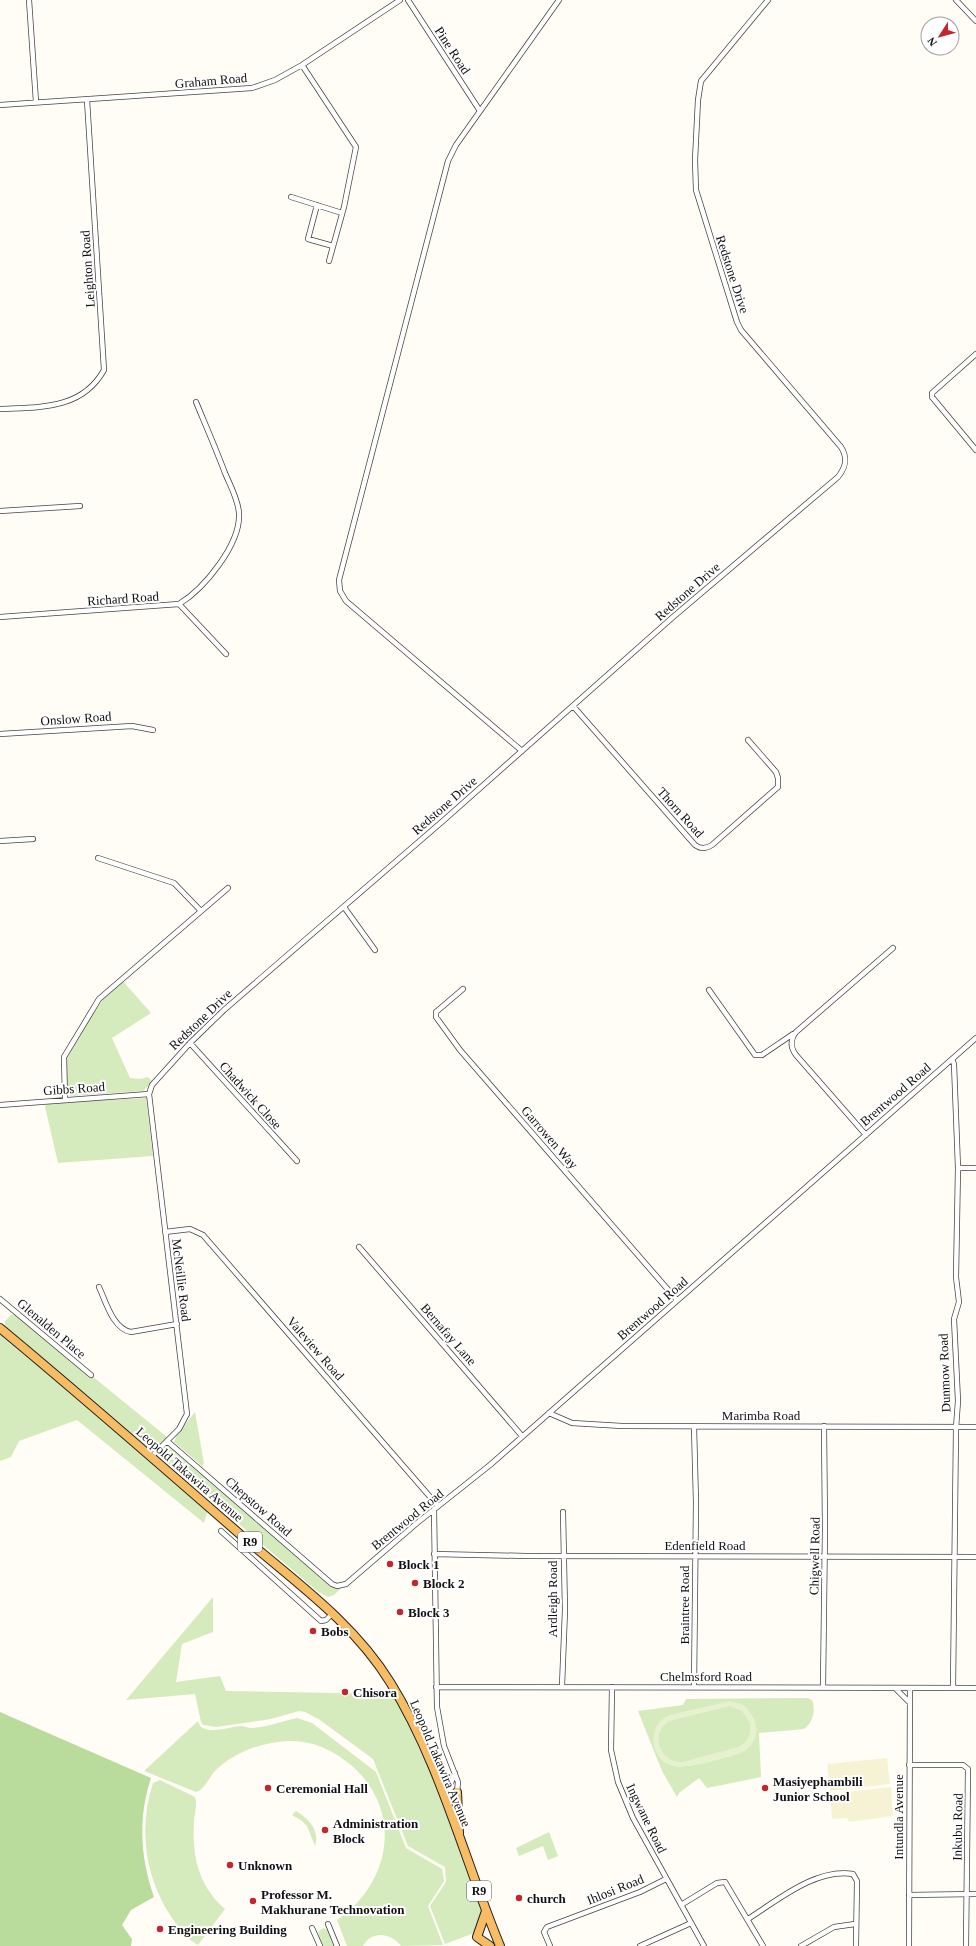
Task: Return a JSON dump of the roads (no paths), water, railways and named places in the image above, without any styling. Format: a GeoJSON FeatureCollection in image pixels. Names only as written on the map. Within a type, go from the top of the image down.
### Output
{"type":"FeatureCollection","features":[{"type":"Feature","properties":{"kind":"highway","name":"Leopold Takawira Avenue"},"geometry":{"type":"LineString","coordinates":[[0,1328],[152,1456],[333,1613],[363,1645],[389,1679],[413,1721],[459,1836],[500,1946]]}},
{"type":"Feature","properties":{"kind":"highway"},"geometry":{"type":"LineString","coordinates":[[457,1792],[459,1836]]}},
{"type":"Feature","properties":{"kind":"highway"},"geometry":{"type":"LineString","coordinates":[[486,1911],[476,1937],[490,1946]]}},
{"type":"Feature","properties":{"kind":"street"},"geometry":{"type":"LineString","coordinates":[[29,0],[36,102]]}},
{"type":"Feature","properties":{"kind":"street","name":"Graham Road"},"geometry":{"type":"LineString","coordinates":[[0,104],[87,100],[252,88],[275,80],[302,65],[400,0]]}},
{"type":"Feature","properties":{"kind":"street","name":"Pine Road"},"geometry":{"type":"LineString","coordinates":[[408,0],[480,112]]}},
{"type":"Feature","properties":{"kind":"street"},"geometry":{"type":"LineString","coordinates":[[522,750],[346,601],[340,591],[339,586],[341,566],[444,174],[456,144],[559,0]]}},
{"type":"Feature","properties":{"kind":"street","name":"Redstone Drive"},"geometry":{"type":"LineString","coordinates":[[149,1094],[156,1080],[190,1043],[224,1010],[344,907],[673,617],[838,477],[845,466],[845,453],[842,447],[739,326],[732,310],[696,190],[697,111],[702,81],[768,0]]}},
{"type":"Feature","properties":{"kind":"street"},"geometry":{"type":"LineString","coordinates":[[956,0],[976,21]]}},
{"type":"Feature","properties":{"kind":"street"},"geometry":{"type":"LineString","coordinates":[[302,65],[356,147],[342,213],[329,261]]}},
{"type":"Feature","properties":{"kind":"street","name":"Leighton Road"},"geometry":{"type":"LineString","coordinates":[[0,410],[52,406],[68,402],[87,390],[100,378],[104,370],[105,363],[87,100]]}},
{"type":"Feature","properties":{"kind":"street"},"geometry":{"type":"LineString","coordinates":[[291,197],[342,213]]}},
{"type":"Feature","properties":{"kind":"street"},"geometry":{"type":"LineString","coordinates":[[317,205],[308,239],[333,246]]}},
{"type":"Feature","properties":{"kind":"street"},"geometry":{"type":"LineString","coordinates":[[976,354],[932,394],[932,396],[976,450]]}},
{"type":"Feature","properties":{"kind":"street"},"geometry":{"type":"LineString","coordinates":[[196,402],[237,502],[239,521],[229,548],[216,570],[192,595],[179,604],[226,654]]}},
{"type":"Feature","properties":{"kind":"street"},"geometry":{"type":"LineString","coordinates":[[0,511],[80,506]]}},
{"type":"Feature","properties":{"kind":"street","name":"Richard Road"},"geometry":{"type":"LineString","coordinates":[[0,617],[179,604]]}},
{"type":"Feature","properties":{"kind":"street","name":"Thorn Road"},"geometry":{"type":"LineString","coordinates":[[573,706],[699,848],[712,845],[778,787],[779,784],[776,772],[748,740]]}},
{"type":"Feature","properties":{"kind":"street","name":"Onslow Road"},"geometry":{"type":"LineString","coordinates":[[0,734],[132,726],[153,730]]}},
{"type":"Feature","properties":{"kind":"street"},"geometry":{"type":"LineString","coordinates":[[0,841],[33,839]]}},
{"type":"Feature","properties":{"kind":"street"},"geometry":{"type":"LineString","coordinates":[[98,858],[174,883],[201,911]]}},
{"type":"Feature","properties":{"kind":"street"},"geometry":{"type":"LineString","coordinates":[[65,1099],[63,1059],[98,998],[228,888]]}},
{"type":"Feature","properties":{"kind":"street"},"geometry":{"type":"LineString","coordinates":[[344,907],[375,950]]}},
{"type":"Feature","properties":{"kind":"street"},"geometry":{"type":"LineString","coordinates":[[709,990],[755,1055],[762,1056],[796,1032],[893,948]]}},
{"type":"Feature","properties":{"kind":"street","name":"Garrowen Way"},"geometry":{"type":"LineString","coordinates":[[464,989],[436,1012],[436,1017],[460,1050],[677,1300]]}},
{"type":"Feature","properties":{"kind":"street"},"geometry":{"type":"LineString","coordinates":[[796,1032],[792,1039],[794,1052],[866,1135]]}},
{"type":"Feature","properties":{"kind":"street","name":"Brentwood Road"},"geometry":{"type":"LineString","coordinates":[[337,1586],[346,1584],[434,1509],[490,1464],[976,1038]]}},
{"type":"Feature","properties":{"kind":"street","name":"Chadwick Close"},"geometry":{"type":"LineString","coordinates":[[190,1043],[297,1161]]}},
{"type":"Feature","properties":{"kind":"street","name":"Dunmow Road"},"geometry":{"type":"LineString","coordinates":[[952,1059],[954,1064],[958,1168],[956,1277],[959,1302],[954,1320],[958,1401],[956,1428],[953,1688]]}},
{"type":"Feature","properties":{"kind":"street","name":"Gibbs Road"},"geometry":{"type":"LineString","coordinates":[[0,1105],[149,1094]]}},
{"type":"Feature","properties":{"kind":"street","name":"McNeillie Road"},"geometry":{"type":"LineString","coordinates":[[149,1094],[187,1414],[179,1429],[152,1456]]}},
{"type":"Feature","properties":{"kind":"street"},"geometry":{"type":"LineString","coordinates":[[958,1168],[976,1168]]}},
{"type":"Feature","properties":{"kind":"street","name":"Valeview Road"},"geometry":{"type":"LineString","coordinates":[[165,1232],[190,1229],[202,1235],[438,1506]]}},
{"type":"Feature","properties":{"kind":"street","name":"Bernafay Lane"},"geometry":{"type":"LineString","coordinates":[[360,1248],[522,1436]]}},
{"type":"Feature","properties":{"kind":"street"},"geometry":{"type":"LineString","coordinates":[[99,1287],[117,1324],[124,1330],[131,1332],[177,1324]]}},
{"type":"Feature","properties":{"kind":"street","name":"Glenalden Place"},"geometry":{"type":"LineString","coordinates":[[0,1299],[91,1375]]}},
{"type":"Feature","properties":{"kind":"street","name":"Marimba Road"},"geometry":{"type":"LineString","coordinates":[[549,1413],[566,1421],[582,1425],[694,1427],[976,1427]]}},
{"type":"Feature","properties":{"kind":"street","name":"Chigwell Road"},"geometry":{"type":"LineString","coordinates":[[823,1687],[825,1488],[824,1426]]}},
{"type":"Feature","properties":{"kind":"street","name":"Braintree Road"},"geometry":{"type":"LineString","coordinates":[[694,1427],[696,1495],[694,1687]]}},
{"type":"Feature","properties":{"kind":"street","name":"Chepstow Road"},"geometry":{"type":"LineString","coordinates":[[167,1441],[332,1584],[337,1586]]}},
{"type":"Feature","properties":{"kind":"street"},"geometry":{"type":"LineString","coordinates":[[434,1509],[436,1687],[442,1737],[455,1772],[457,1792],[452,1797],[445,1800]]}},
{"type":"Feature","properties":{"kind":"street","name":"Ardleigh Road"},"geometry":{"type":"LineString","coordinates":[[562,1686],[565,1610],[563,1512]]}},
{"type":"Feature","properties":{"kind":"street"},"geometry":{"type":"LineString","coordinates":[[221,1531],[322,1621],[326,1620],[333,1613]]}},
{"type":"Feature","properties":{"kind":"street","name":"Edenfield Road"},"geometry":{"type":"LineString","coordinates":[[434,1554],[563,1556],[976,1557]]}},
{"type":"Feature","properties":{"kind":"street","name":"Chelmsford Road"},"geometry":{"type":"LineString","coordinates":[[436,1687],[562,1686],[976,1688]]}},
{"type":"Feature","properties":{"kind":"street","name":"Ingwane Road"},"geometry":{"type":"LineString","coordinates":[[612,1687],[611,1750],[618,1782],[633,1818],[704,1946]]}},
{"type":"Feature","properties":{"kind":"street"},"geometry":{"type":"LineString","coordinates":[[895,1688],[910,1703]]}},
{"type":"Feature","properties":{"kind":"street","name":"Intundla Avenue"},"geometry":{"type":"LineString","coordinates":[[909,1946],[910,1688]]}},
{"type":"Feature","properties":{"kind":"street","name":"Inkubu Road"},"geometry":{"type":"LineString","coordinates":[[909,1765],[963,1765],[968,1769],[966,1946]]}},
{"type":"Feature","properties":{"kind":"street"},"geometry":{"type":"LineString","coordinates":[[440,1787],[451,1783],[455,1772]]}},
{"type":"Feature","properties":{"kind":"street"},"geometry":{"type":"LineString","coordinates":[[748,1919],[813,1880],[831,1875],[850,1874],[855,1876],[857,1881],[855,1924],[856,1946]]}},
{"type":"Feature","properties":{"kind":"street","name":"Ihlosi Road"},"geometry":{"type":"LineString","coordinates":[[550,1946],[544,1932],[547,1928],[640,1892],[666,1879]]}},
{"type":"Feature","properties":{"kind":"street"},"geometry":{"type":"LineString","coordinates":[[681,1905],[722,1882],[727,1884],[763,1946]]}},
{"type":"Feature","properties":{"kind":"street"},"geometry":{"type":"LineString","coordinates":[[909,1895],[976,1894]]}},
{"type":"Feature","properties":{"kind":"street"},"geometry":{"type":"LineString","coordinates":[[640,1946],[691,1923]]}},
{"type":"Feature","properties":{"kind":"street"},"geometry":{"type":"LineString","coordinates":[[328,1924],[337,1946]]}},
{"type":"Feature","properties":{"kind":"street"},"geometry":{"type":"LineString","coordinates":[[801,1946],[834,1927],[855,1924]]}},
{"type":"Feature","properties":{"kind":"street"},"geometry":{"type":"LineString","coordinates":[[312,1928],[320,1946]]}},
{"type":"Feature","properties":{"kind":"place","name":"Block 1"},"geometry":{"type":"Point","coordinates":[390,1564]}},
{"type":"Feature","properties":{"kind":"place","name":"Block 2"},"geometry":{"type":"Point","coordinates":[415,1583]}},
{"type":"Feature","properties":{"kind":"place","name":"Block 3"},"geometry":{"type":"Point","coordinates":[400,1612]}},
{"type":"Feature","properties":{"kind":"place","name":"Bobs"},"geometry":{"type":"Point","coordinates":[313,1631]}},
{"type":"Feature","properties":{"kind":"place","name":"Chisora"},"geometry":{"type":"Point","coordinates":[345,1692]}},
{"type":"Feature","properties":{"kind":"place","name":"Ceremonial Hall"},"geometry":{"type":"Point","coordinates":[268,1788]}},
{"type":"Feature","properties":{"kind":"place","name":"Masiyephambili Junior School"},"geometry":{"type":"Point","coordinates":[765,1788]}},
{"type":"Feature","properties":{"kind":"place","name":"Administration Block"},"geometry":{"type":"Point","coordinates":[325,1830]}},
{"type":"Feature","properties":{"kind":"place","name":"Unknown"},"geometry":{"type":"Point","coordinates":[230,1865]}},
{"type":"Feature","properties":{"kind":"place","name":"church"},"geometry":{"type":"Point","coordinates":[519,1898]}},
{"type":"Feature","properties":{"kind":"place","name":"Professor M. Makhurane Technovation"},"geometry":{"type":"Point","coordinates":[253,1901]}},
{"type":"Feature","properties":{"kind":"place","name":"Engineering Building"},"geometry":{"type":"Point","coordinates":[160,1929]}}]}
